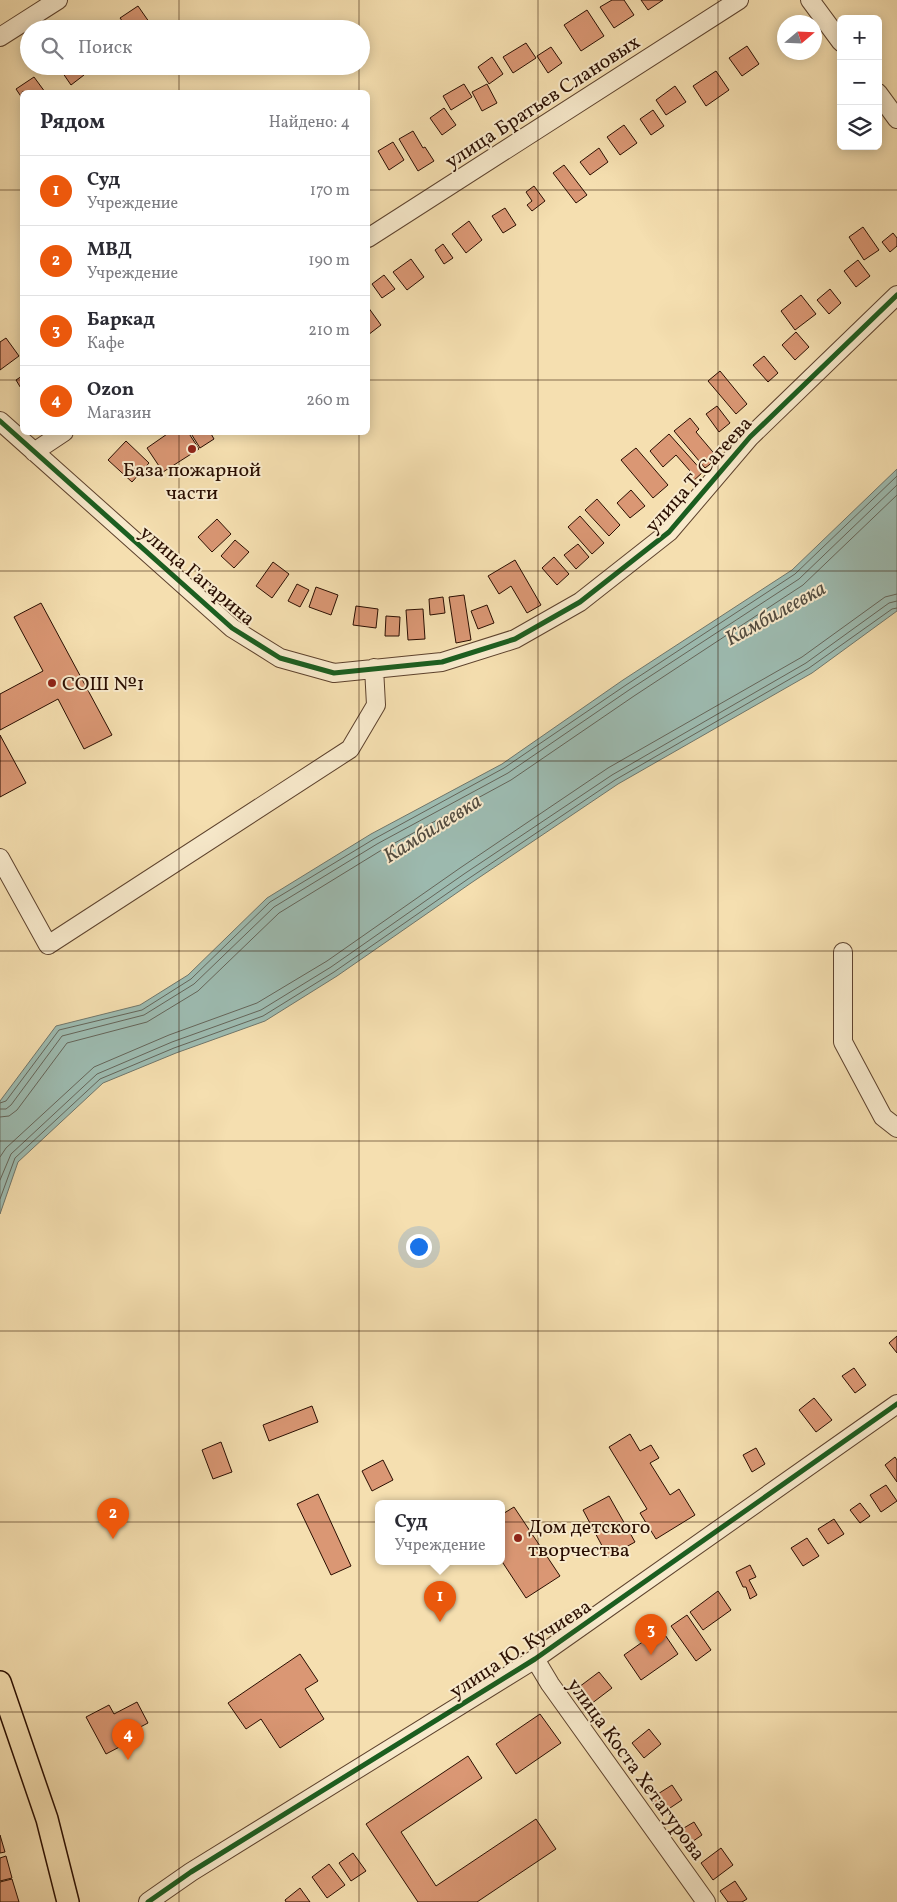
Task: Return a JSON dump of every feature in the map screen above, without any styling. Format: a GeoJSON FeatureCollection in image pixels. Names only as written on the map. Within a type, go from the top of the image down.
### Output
{"type":"FeatureCollection","features":[{"type":"Feature","properties":{"kind":"main road"},"geometry":{"type":"LineString","coordinates":[[0,1682],[47,1819],[68,1902]]}},
{"type":"Feature","properties":{"kind":"street"},"geometry":{"type":"LineString","coordinates":[[26,20],[58,0]]}},
{"type":"Feature","properties":{"kind":"street","name":"улица Братьев Слановых"},"geometry":{"type":"LineString","coordinates":[[370,237],[739,0]]}},
{"type":"Feature","properties":{"kind":"street"},"geometry":{"type":"LineString","coordinates":[[810,0],[837,37]]}},
{"type":"Feature","properties":{"kind":"street"},"geometry":{"type":"LineString","coordinates":[[0,36],[20,24]]}},
{"type":"Feature","properties":{"kind":"street"},"geometry":{"type":"LineString","coordinates":[[882,98],[897,119]]}},
{"type":"Feature","properties":{"kind":"street","name":"улица Т. Сагеева"},"geometry":{"type":"LineString","coordinates":[[442,662],[515,639],[580,602],[670,532],[750,437],[897,295]]}},
{"type":"Feature","properties":{"kind":"street","name":"улица Гагарина"},"geometry":{"type":"LineString","coordinates":[[0,421],[232,628],[280,658],[334,673],[442,662]]}},
{"type":"Feature","properties":{"kind":"street"},"geometry":{"type":"LineString","coordinates":[[34,452],[60,435]]}},
{"type":"Feature","properties":{"kind":"street"},"geometry":{"type":"LineString","coordinates":[[0,858],[48,946],[350,749],[376,705],[374,668]]}},
{"type":"Feature","properties":{"kind":"street"},"geometry":{"type":"LineString","coordinates":[[843,952],[843,1042],[884,1117],[897,1128]]}},
{"type":"Feature","properties":{"kind":"street","name":"улица Ю. Кучиева"},"geometry":{"type":"LineString","coordinates":[[148,1902],[191,1872],[535,1659],[897,1404]]}},
{"type":"Feature","properties":{"kind":"street","name":"улица Коста Хетагурова"},"geometry":{"type":"LineString","coordinates":[[535,1659],[550,1684],[706,1902]]}},
{"type":"Feature","properties":{"kind":"water","name":"Камбилеевка"},"geometry":{"type":"Polygon","coordinates":[[[897,469],[897,611],[812,673],[618,784],[337,976],[265,1021],[176,1053],[103,1083],[18,1162],[0,1214],[0,1101],[56,1026],[140,1005],[188,975],[267,898],[371,834],[502,764],[623,680],[792,570],[897,469]]]}},
{"type":"Feature","properties":{"kind":"building"},"geometry":{"type":"Polygon","coordinates":[[[612,0],[624,0],[634,15],[614,28],[600,7],[612,0]]]}},
{"type":"Feature","properties":{"kind":"building"},"geometry":{"type":"Polygon","coordinates":[[[641,0],[663,0],[648,10],[641,0]]]}},
{"type":"Feature","properties":{"kind":"building"},"geometry":{"type":"Polygon","coordinates":[[[138,6],[148,20],[121,20],[120,18],[138,6]]]}},
{"type":"Feature","properties":{"kind":"building"},"geometry":{"type":"Polygon","coordinates":[[[587,10],[604,36],[581,51],[564,25],[587,10]]]}},
{"type":"Feature","properties":{"kind":"building"},"geometry":{"type":"Polygon","coordinates":[[[526,43],[536,58],[513,73],[503,57],[526,43]]]}},
{"type":"Feature","properties":{"kind":"building"},"geometry":{"type":"Polygon","coordinates":[[[747,46],[759,64],[742,76],[729,58],[747,46]]]}},
{"type":"Feature","properties":{"kind":"building"},"geometry":{"type":"Polygon","coordinates":[[[551,47],[562,63],[548,73],[537,56],[551,47]]]}},
{"type":"Feature","properties":{"kind":"building"},"geometry":{"type":"Polygon","coordinates":[[[492,57],[503,74],[489,84],[478,67],[492,57]]]}},
{"type":"Feature","properties":{"kind":"building"},"geometry":{"type":"Polygon","coordinates":[[[716,71],[729,90],[706,106],[693,86],[716,71]]]}},
{"type":"Feature","properties":{"kind":"building"},"geometry":{"type":"Polygon","coordinates":[[[64,75],[84,75],[71,85],[64,75]]]}},
{"type":"Feature","properties":{"kind":"building"},"geometry":{"type":"Polygon","coordinates":[[[34,77],[44,90],[20,90],[20,95],[16,89],[34,77]]]}},
{"type":"Feature","properties":{"kind":"building"},"geometry":{"type":"Polygon","coordinates":[[[464,84],[472,97],[451,110],[443,96],[464,84]]]}},
{"type":"Feature","properties":{"kind":"building"},"geometry":{"type":"Polygon","coordinates":[[[487,84],[497,103],[482,111],[472,92],[487,84]]]}},
{"type":"Feature","properties":{"kind":"building"},"geometry":{"type":"Polygon","coordinates":[[[675,86],[686,102],[666,115],[656,100],[675,86]]]}},
{"type":"Feature","properties":{"kind":"building"},"geometry":{"type":"Polygon","coordinates":[[[444,108],[456,125],[442,135],[430,118],[444,108]]]}},
{"type":"Feature","properties":{"kind":"building"},"geometry":{"type":"Polygon","coordinates":[[[653,110],[664,126],[651,135],[640,119],[653,110]]]}},
{"type":"Feature","properties":{"kind":"building"},"geometry":{"type":"Polygon","coordinates":[[[624,125],[637,143],[620,155],[607,137],[624,125]]]}},
{"type":"Feature","properties":{"kind":"building"},"geometry":{"type":"Polygon","coordinates":[[[413,131],[423,148],[425,147],[434,161],[418,171],[399,139],[413,131]]]}},
{"type":"Feature","properties":{"kind":"building"},"geometry":{"type":"Polygon","coordinates":[[[393,142],[404,160],[389,170],[378,151],[393,142]]]}},
{"type":"Feature","properties":{"kind":"building"},"geometry":{"type":"Polygon","coordinates":[[[599,148],[608,162],[590,175],[580,162],[599,148]]]}},
{"type":"Feature","properties":{"kind":"building"},"geometry":{"type":"Polygon","coordinates":[[[564,165],[587,195],[576,203],[553,173],[564,165]]]}},
{"type":"Feature","properties":{"kind":"building"},"geometry":{"type":"Polygon","coordinates":[[[534,186],[545,201],[532,211],[527,205],[532,201],[526,192],[534,186]]]}},
{"type":"Feature","properties":{"kind":"building"},"geometry":{"type":"Polygon","coordinates":[[[505,208],[516,225],[503,233],[492,216],[505,208]]]}},
{"type":"Feature","properties":{"kind":"building"},"geometry":{"type":"Polygon","coordinates":[[[469,221],[482,240],[466,253],[452,234],[469,221]]]}},
{"type":"Feature","properties":{"kind":"building"},"geometry":{"type":"Polygon","coordinates":[[[863,227],[879,250],[864,260],[849,237],[863,227]]]}},
{"type":"Feature","properties":{"kind":"building"},"geometry":{"type":"Polygon","coordinates":[[[893,233],[897,238],[897,246],[890,252],[882,242],[893,233]]]}},
{"type":"Feature","properties":{"kind":"building"},"geometry":{"type":"Polygon","coordinates":[[[443,244],[453,258],[444,264],[435,250],[443,244]]]}},
{"type":"Feature","properties":{"kind":"building"},"geometry":{"type":"Polygon","coordinates":[[[411,259],[424,277],[407,290],[393,272],[411,259]]]}},
{"type":"Feature","properties":{"kind":"building"},"geometry":{"type":"Polygon","coordinates":[[[858,260],[870,276],[856,287],[844,271],[858,260]]]}},
{"type":"Feature","properties":{"kind":"building"},"geometry":{"type":"Polygon","coordinates":[[[384,275],[395,289],[382,298],[372,284],[384,275]]]}},
{"type":"Feature","properties":{"kind":"building"},"geometry":{"type":"Polygon","coordinates":[[[830,289],[841,303],[829,314],[817,300],[830,289]]]}},
{"type":"Feature","properties":{"kind":"building"},"geometry":{"type":"Polygon","coordinates":[[[801,295],[816,314],[795,330],[781,311],[801,295]]]}},
{"type":"Feature","properties":{"kind":"building"},"geometry":{"type":"Polygon","coordinates":[[[370,310],[381,325],[370,333],[370,310]]]}},
{"type":"Feature","properties":{"kind":"building"},"geometry":{"type":"Polygon","coordinates":[[[796,332],[809,347],[795,360],[782,345],[796,332]]]}},
{"type":"Feature","properties":{"kind":"building"},"geometry":{"type":"Polygon","coordinates":[[[6,338],[19,356],[0,370],[0,342],[6,338]]]}},
{"type":"Feature","properties":{"kind":"building"},"geometry":{"type":"Polygon","coordinates":[[[764,356],[778,373],[768,382],[753,365],[764,356]]]}},
{"type":"Feature","properties":{"kind":"building"},"geometry":{"type":"Polygon","coordinates":[[[720,371],[747,404],[736,414],[708,381],[720,371]]]}},
{"type":"Feature","properties":{"kind":"building"},"geometry":{"type":"Polygon","coordinates":[[[20,377],[20,387],[16,380],[20,377]]]}},
{"type":"Feature","properties":{"kind":"building"},"geometry":{"type":"Polygon","coordinates":[[[717,406],[730,423],[719,432],[706,414],[717,406]]]}},
{"type":"Feature","properties":{"kind":"building"},"geometry":{"type":"Polygon","coordinates":[[[690,418],[699,429],[696,432],[718,458],[705,468],[674,431],[690,418]]]}},
{"type":"Feature","properties":{"kind":"building"},"geometry":{"type":"Polygon","coordinates":[[[669,434],[703,472],[692,482],[686,475],[690,471],[676,455],[663,467],[650,451],[669,434]]]}},
{"type":"Feature","properties":{"kind":"building"},"geometry":{"type":"Polygon","coordinates":[[[166,435],[190,435],[199,449],[163,472],[147,448],[166,435]]]}},
{"type":"Feature","properties":{"kind":"building"},"geometry":{"type":"Polygon","coordinates":[[[192,435],[212,435],[214,439],[200,448],[192,435]]]}},
{"type":"Feature","properties":{"kind":"building"},"geometry":{"type":"Polygon","coordinates":[[[126,441],[149,463],[132,482],[108,460],[126,441]]]}},
{"type":"Feature","properties":{"kind":"building"},"geometry":{"type":"Polygon","coordinates":[[[636,448],[668,485],[653,498],[621,460],[636,448]]]}},
{"type":"Feature","properties":{"kind":"building"},"geometry":{"type":"Polygon","coordinates":[[[631,490],[645,506],[630,518],[617,503],[631,490]]]}},
{"type":"Feature","properties":{"kind":"building"},"geometry":{"type":"Polygon","coordinates":[[[597,499],[620,525],[609,536],[585,510],[597,499]]]}},
{"type":"Feature","properties":{"kind":"building"},"geometry":{"type":"Polygon","coordinates":[[[580,516],[604,543],[592,554],[568,527],[580,516]]]}},
{"type":"Feature","properties":{"kind":"building"},"geometry":{"type":"Polygon","coordinates":[[[217,519],[231,534],[212,552],[198,537],[217,519]]]}},
{"type":"Feature","properties":{"kind":"building"},"geometry":{"type":"Polygon","coordinates":[[[235,540],[249,552],[234,568],[221,556],[235,540]]]}},
{"type":"Feature","properties":{"kind":"building"},"geometry":{"type":"Polygon","coordinates":[[[578,544],[589,557],[576,569],[564,555],[578,544]]]}},
{"type":"Feature","properties":{"kind":"building"},"geometry":{"type":"Polygon","coordinates":[[[554,557],[569,574],[557,585],[542,568],[554,557]]]}},
{"type":"Feature","properties":{"kind":"building"},"geometry":{"type":"Polygon","coordinates":[[[515,560],[541,605],[527,613],[511,586],[499,594],[488,576],[515,560]]]}},
{"type":"Feature","properties":{"kind":"building"},"geometry":{"type":"Polygon","coordinates":[[[273,562],[289,574],[272,598],[256,586],[273,562]]]}},
{"type":"Feature","properties":{"kind":"building"},"geometry":{"type":"Polygon","coordinates":[[[297,584],[309,590],[300,607],[288,601],[297,584]]]}},
{"type":"Feature","properties":{"kind":"building"},"geometry":{"type":"Polygon","coordinates":[[[316,587],[338,595],[331,615],[309,607],[316,587]]]}},
{"type":"Feature","properties":{"kind":"building"},"geometry":{"type":"Polygon","coordinates":[[[464,595],[471,640],[456,643],[449,597],[464,595]]]}},
{"type":"Feature","properties":{"kind":"building"},"geometry":{"type":"Polygon","coordinates":[[[443,597],[445,613],[430,615],[429,599],[443,597]]]}},
{"type":"Feature","properties":{"kind":"building","name":"СОШ №1"},"geometry":{"type":"Polygon","coordinates":[[[41,603],[112,735],[84,749],[58,699],[0,730],[0,694],[43,671],[14,617],[41,603]]]}},
{"type":"Feature","properties":{"kind":"building"},"geometry":{"type":"Polygon","coordinates":[[[487,605],[494,623],[478,629],[471,611],[487,605]]]}},
{"type":"Feature","properties":{"kind":"building"},"geometry":{"type":"Polygon","coordinates":[[[356,606],[378,609],[376,628],[353,625],[356,606]]]}},
{"type":"Feature","properties":{"kind":"building"},"geometry":{"type":"Polygon","coordinates":[[[423,609],[425,639],[408,640],[406,610],[423,609]]]}},
{"type":"Feature","properties":{"kind":"building"},"geometry":{"type":"Polygon","coordinates":[[[386,616],[400,617],[399,636],[385,636],[386,616]]]}},
{"type":"Feature","properties":{"kind":"building"},"geometry":{"type":"Polygon","coordinates":[[[0,735],[26,783],[0,797],[0,735]]]}},
{"type":"Feature","properties":{"kind":"building"},"geometry":{"type":"Polygon","coordinates":[[[897,1336],[897,1353],[889,1343],[897,1336]]]}},
{"type":"Feature","properties":{"kind":"building"},"geometry":{"type":"Polygon","coordinates":[[[854,1368],[866,1385],[855,1393],[842,1376],[854,1368]]]}},
{"type":"Feature","properties":{"kind":"building"},"geometry":{"type":"Polygon","coordinates":[[[814,1398],[832,1420],[816,1432],[799,1410],[814,1398]]]}},
{"type":"Feature","properties":{"kind":"building"},"geometry":{"type":"Polygon","coordinates":[[[312,1406],[318,1422],[269,1441],[263,1425],[312,1406]]]}},
{"type":"Feature","properties":{"kind":"building"},"geometry":{"type":"Polygon","coordinates":[[[630,1434],[640,1451],[651,1445],[659,1458],[650,1463],[670,1495],[679,1489],[695,1515],[656,1539],[640,1513],[647,1509],[609,1447],[630,1434]]]}},
{"type":"Feature","properties":{"kind":"building"},"geometry":{"type":"Polygon","coordinates":[[[221,1442],[232,1472],[213,1479],[202,1450],[221,1442]]]}},
{"type":"Feature","properties":{"kind":"building"},"geometry":{"type":"Polygon","coordinates":[[[756,1448],[765,1464],[752,1472],[743,1455],[756,1448]]]}},
{"type":"Feature","properties":{"kind":"building"},"geometry":{"type":"Polygon","coordinates":[[[895,1457],[897,1460],[897,1482],[885,1465],[895,1457]]]}},
{"type":"Feature","properties":{"kind":"building"},"geometry":{"type":"Polygon","coordinates":[[[383,1460],[393,1480],[372,1491],[362,1471],[383,1460]]]}},
{"type":"Feature","properties":{"kind":"building"},"geometry":{"type":"Polygon","coordinates":[[[886,1485],[897,1501],[881,1512],[870,1495],[886,1485]]]}},
{"type":"Feature","properties":{"kind":"building"},"geometry":{"type":"Polygon","coordinates":[[[318,1494],[351,1566],[331,1575],[297,1504],[318,1494]]]}},
{"type":"Feature","properties":{"kind":"building"},"geometry":{"type":"Polygon","coordinates":[[[609,1496],[635,1542],[608,1557],[583,1510],[609,1496]]]}},
{"type":"Feature","properties":{"kind":"building"},"geometry":{"type":"Polygon","coordinates":[[[860,1503],[870,1516],[860,1523],[850,1510],[860,1503]]]}},
{"type":"Feature","properties":{"kind":"building","name":"Дом детского творчества"},"geometry":{"type":"Polygon","coordinates":[[[514,1507],[560,1576],[526,1598],[504,1565],[505,1513],[514,1507]]]}},
{"type":"Feature","properties":{"kind":"building"},"geometry":{"type":"Polygon","coordinates":[[[834,1519],[844,1534],[828,1544],[818,1529],[834,1519]]]}},
{"type":"Feature","properties":{"kind":"building"},"geometry":{"type":"Polygon","coordinates":[[[807,1538],[819,1556],[803,1566],[791,1548],[807,1538]]]}},
{"type":"Feature","properties":{"kind":"building"},"geometry":{"type":"Polygon","coordinates":[[[750,1565],[756,1577],[749,1580],[757,1595],[750,1599],[746,1587],[743,1587],[736,1572],[750,1565]]]}},
{"type":"Feature","properties":{"kind":"building"},"geometry":{"type":"Polygon","coordinates":[[[718,1591],[731,1610],[703,1630],[690,1612],[718,1591]]]}},
{"type":"Feature","properties":{"kind":"building"},"geometry":{"type":"Polygon","coordinates":[[[687,1615],[711,1650],[696,1661],[671,1626],[687,1615]]]}},
{"type":"Feature","properties":{"kind":"building"},"geometry":{"type":"Polygon","coordinates":[[[661,1629],[678,1654],[641,1680],[624,1655],[661,1629]]]}},
{"type":"Feature","properties":{"kind":"building"},"geometry":{"type":"Polygon","coordinates":[[[300,1654],[318,1681],[305,1689],[324,1719],[280,1748],[261,1719],[246,1729],[228,1703],[300,1654]]]}},
{"type":"Feature","properties":{"kind":"building"},"geometry":{"type":"Polygon","coordinates":[[[599,1672],[612,1688],[591,1704],[579,1687],[599,1672]]]}},
{"type":"Feature","properties":{"kind":"building"},"geometry":{"type":"Polygon","coordinates":[[[137,1702],[148,1723],[125,1735],[129,1742],[106,1754],[86,1717],[109,1705],[114,1714],[137,1702]]]}},
{"type":"Feature","properties":{"kind":"building"},"geometry":{"type":"Polygon","coordinates":[[[540,1714],[561,1743],[516,1774],[496,1744],[540,1714]]]}},
{"type":"Feature","properties":{"kind":"building"},"geometry":{"type":"Polygon","coordinates":[[[649,1729],[661,1744],[644,1758],[632,1743],[649,1729]]]}},
{"type":"Feature","properties":{"kind":"building"},"geometry":{"type":"Polygon","coordinates":[[[468,1756],[482,1778],[401,1832],[436,1886],[536,1819],[556,1849],[477,1902],[418,1902],[366,1824],[468,1756]]]}},
{"type":"Feature","properties":{"kind":"building"},"geometry":{"type":"Polygon","coordinates":[[[672,1785],[682,1800],[661,1814],[650,1799],[672,1785]]]}},
{"type":"Feature","properties":{"kind":"building"},"geometry":{"type":"Polygon","coordinates":[[[694,1822],[702,1835],[686,1846],[677,1832],[694,1822]]]}},
{"type":"Feature","properties":{"kind":"building"},"geometry":{"type":"Polygon","coordinates":[[[0,1835],[5,1852],[0,1853],[0,1835]]]}},
{"type":"Feature","properties":{"kind":"building"},"geometry":{"type":"Polygon","coordinates":[[[721,1848],[733,1865],[713,1880],[701,1863],[721,1848]]]}},
{"type":"Feature","properties":{"kind":"building"},"geometry":{"type":"Polygon","coordinates":[[[353,1853],[366,1871],[351,1881],[339,1863],[353,1853]]]}},
{"type":"Feature","properties":{"kind":"building"},"geometry":{"type":"Polygon","coordinates":[[[6,1856],[12,1878],[0,1881],[0,1858],[6,1856]]]}},
{"type":"Feature","properties":{"kind":"building"},"geometry":{"type":"Polygon","coordinates":[[[329,1864],[345,1885],[327,1898],[312,1877],[329,1864]]]}},
{"type":"Feature","properties":{"kind":"building"},"geometry":{"type":"Polygon","coordinates":[[[12,1879],[19,1902],[0,1902],[0,1882],[12,1879]]]}},
{"type":"Feature","properties":{"kind":"building"},"geometry":{"type":"Polygon","coordinates":[[[735,1881],[747,1899],[742,1902],[728,1902],[720,1891],[735,1881]]]}},
{"type":"Feature","properties":{"kind":"building"},"geometry":{"type":"Polygon","coordinates":[[[300,1888],[310,1902],[286,1902],[285,1900],[300,1888]]]}},
{"type":"Feature","properties":{"kind":"cycle path"},"geometry":{"type":"LineString","coordinates":[[0,421],[232,628],[280,658],[334,673],[442,662],[515,639],[580,602],[669,532],[750,437],[897,295]]}},
{"type":"Feature","properties":{"kind":"cycle path"},"geometry":{"type":"LineString","coordinates":[[148,1902],[191,1872],[535,1659],[897,1404]]}},
{"type":"Feature","properties":{"kind":"place","name":"База пожарной части"},"geometry":{"type":"Point","coordinates":[192,449]}},
{"type":"Feature","properties":{"kind":"place","name":"СОШ №1"},"geometry":{"type":"Point","coordinates":[52,683]}},
{"type":"Feature","properties":{"kind":"place","name":"Дом детского творчества"},"geometry":{"type":"Point","coordinates":[518,1538]}},
{"type":"Feature","properties":{"kind":"place","name":"МВД"},"geometry":{"type":"Point","coordinates":[113,1539]}},
{"type":"Feature","properties":{"kind":"place","name":"Суд"},"geometry":{"type":"Point","coordinates":[440,1622]}},
{"type":"Feature","properties":{"kind":"place","name":"Баркад"},"geometry":{"type":"Point","coordinates":[651,1655]}},
{"type":"Feature","properties":{"kind":"place","name":"Ozon"},"geometry":{"type":"Point","coordinates":[128,1760]}}]}
